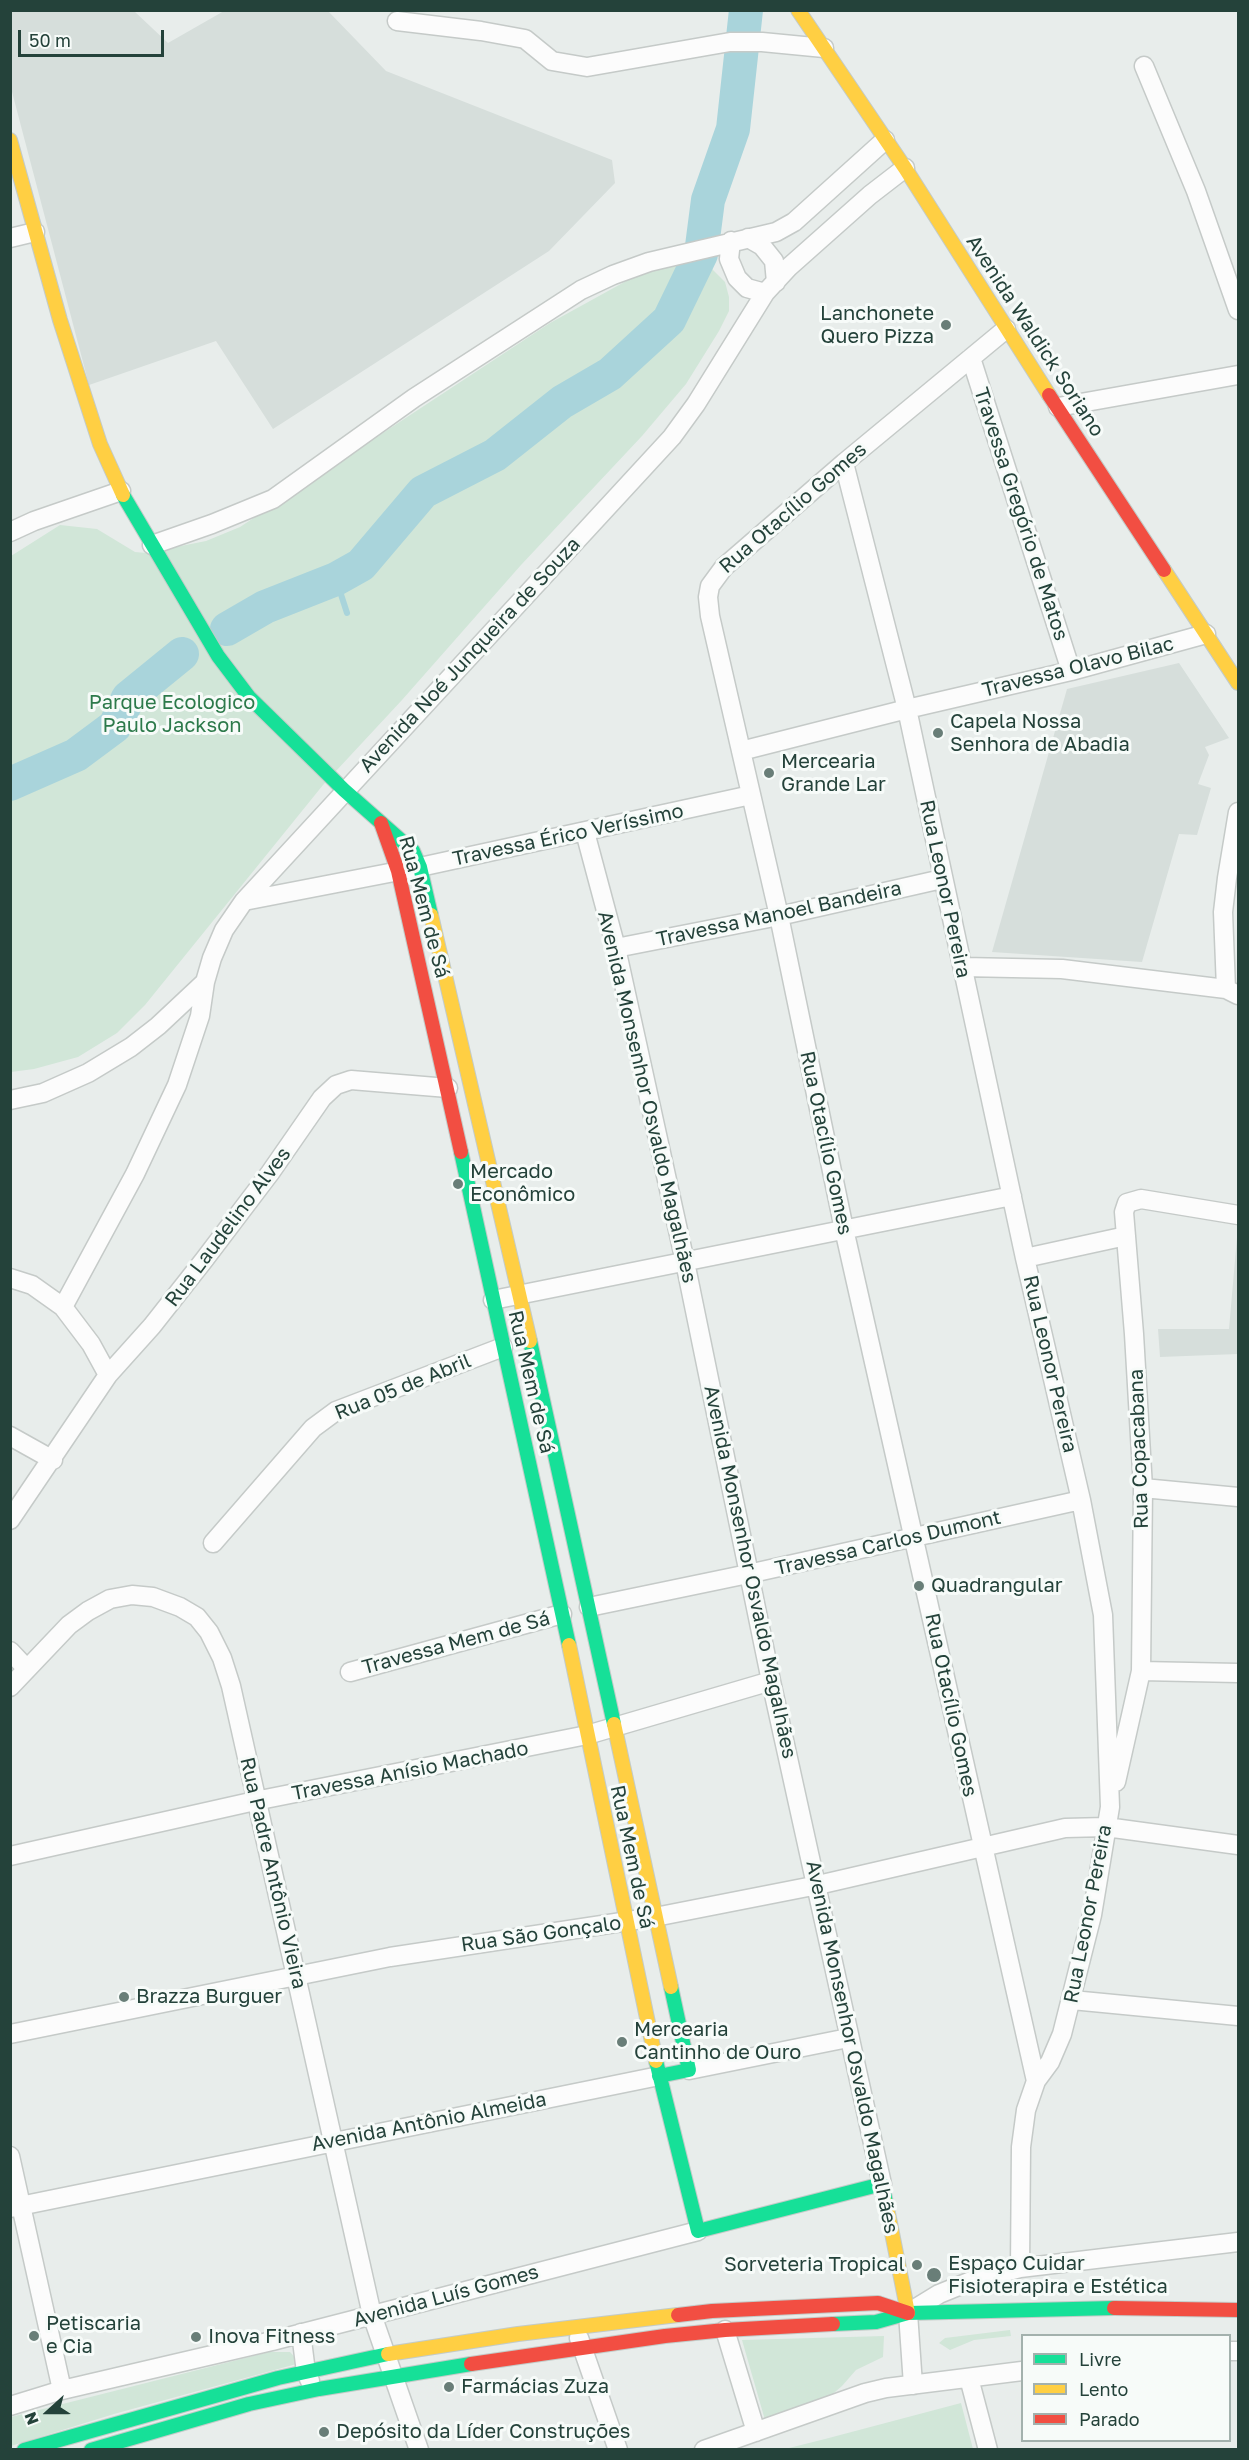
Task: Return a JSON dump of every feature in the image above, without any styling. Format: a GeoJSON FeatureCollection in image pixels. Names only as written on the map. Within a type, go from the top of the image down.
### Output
{"type":"FeatureCollection","features":[{"type":"Feature","properties":{"kind":"street","name":"Avenida Waldick Soriano"},"geometry":{"type":"LineString","coordinates":[[798,10],[905,168],[1005,329],[1239,683]]}},
{"type":"Feature","properties":{"kind":"street"},"geometry":{"type":"LineString","coordinates":[[397,21],[525,39],[552,61],[587,67],[730,42],[762,42],[824,48]]}},
{"type":"Feature","properties":{"kind":"street"},"geometry":{"type":"LineString","coordinates":[[1144,66],[1196,191],[1239,310]]}},
{"type":"Feature","properties":{"kind":"street"},"geometry":{"type":"LineString","coordinates":[[10,140],[60,320],[100,444],[122,491],[218,656],[249,697],[344,790],[381,822]]}},
{"type":"Feature","properties":{"kind":"street"},"geometry":{"type":"LineString","coordinates":[[152,545],[273,499],[414,398],[581,290],[649,262],[776,232],[794,222],[885,140]]}},
{"type":"Feature","properties":{"kind":"street","name":"Avenida Noé Junqueira de Souza"},"geometry":{"type":"LineString","coordinates":[[10,1100],[43,1093],[88,1073],[131,1047],[158,1026],[205,982],[224,930],[244,901],[672,437],[702,396],[770,287],[870,195],[905,168]]}},
{"type":"Feature","properties":{"kind":"street"},"geometry":{"type":"LineString","coordinates":[[10,238],[35,232]]}},
{"type":"Feature","properties":{"kind":"street"},"geometry":{"type":"LineString","coordinates":[[739,240],[762,246],[774,261],[770,287],[747,288],[737,278],[729,259],[739,240]]}},
{"type":"Feature","properties":{"kind":"street","name":"Rua Otacílio Gomes"},"geometry":{"type":"LineString","coordinates":[[1005,329],[844,463],[724,567],[710,586],[708,597],[710,616],[779,916],[844,1229],[1036,2081]]}},
{"type":"Feature","properties":{"kind":"street","name":"Travessa Gregório de Matos"},"geometry":{"type":"LineString","coordinates":[[971,358],[1071,671]]}},
{"type":"Feature","properties":{"kind":"street"},"geometry":{"type":"LineString","coordinates":[[1058,407],[1239,375]]}},
{"type":"Feature","properties":{"kind":"street","name":"Rua Leonor Pereira"},"geometry":{"type":"LineString","coordinates":[[844,463],[907,709],[1025,1258],[1081,1500],[1103,1615],[1110,1807],[1092,1915],[1072,2000],[1057,2047],[1036,2081],[1026,2110],[1022,2147],[1020,2268]]}},
{"type":"Feature","properties":{"kind":"street"},"geometry":{"type":"LineString","coordinates":[[10,532],[34,521],[122,491]]}},
{"type":"Feature","properties":{"kind":"street","name":"Travessa Olavo Bilac"},"geometry":{"type":"LineString","coordinates":[[741,751],[1071,671],[1206,634]]}},
{"type":"Feature","properties":{"kind":"street","name":"Travessa Érico Veríssimo"},"geometry":{"type":"LineString","coordinates":[[244,901],[420,867],[751,795]]}},
{"type":"Feature","properties":{"kind":"street"},"geometry":{"type":"LineString","coordinates":[[963,967],[1062,969],[1232,992],[1223,912],[1239,812]]}},
{"type":"Feature","properties":{"kind":"street","name":"Rua Mem de Sá"},"geometry":{"type":"LineString","coordinates":[[381,822],[413,851],[420,867],[520,1294],[689,2070]]}},
{"type":"Feature","properties":{"kind":"street","name":"Rua Mem de Sá"},"geometry":{"type":"LineString","coordinates":[[381,822],[398,871],[449,1093],[659,2076],[698,2231]]}},
{"type":"Feature","properties":{"kind":"street","name":"Avenida Monsenhor Osvaldo Magalhães"},"geometry":{"type":"LineString","coordinates":[[585,832],[616,948],[685,1262],[748,1574],[818,1885],[848,2038],[882,2184],[908,2313]]}},
{"type":"Feature","properties":{"kind":"street","name":"Travessa Manoel Bandeira"},"geometry":{"type":"LineString","coordinates":[[616,948],[779,916],[942,879]]}},
{"type":"Feature","properties":{"kind":"street"},"geometry":{"type":"LineString","coordinates":[[63,1307],[135,1174],[177,1085],[200,1016],[205,982]]}},
{"type":"Feature","properties":{"kind":"street","name":"Rua Laudelino Alves"},"geometry":{"type":"LineString","coordinates":[[10,1520],[53,1460],[108,1375],[152,1326],[270,1173],[322,1098],[336,1085],[351,1080],[475,1095]]}},
{"type":"Feature","properties":{"kind":"street"},"geometry":{"type":"LineString","coordinates":[[493,1300],[1012,1196]]}},
{"type":"Feature","properties":{"kind":"street","name":"Rua Copacabana"},"geometry":{"type":"LineString","coordinates":[[1110,1807],[1141,1671],[1143,1488],[1124,1212],[1127,1203],[1141,1199],[1239,1215]]}},
{"type":"Feature","properties":{"kind":"street"},"geometry":{"type":"LineString","coordinates":[[1025,1258],[1126,1236]]}},
{"type":"Feature","properties":{"kind":"street"},"geometry":{"type":"LineString","coordinates":[[10,1278],[32,1285],[63,1307],[92,1344],[108,1375]]}},
{"type":"Feature","properties":{"kind":"street","name":"Rua 05 de Abril"},"geometry":{"type":"LineString","coordinates":[[213,1543],[313,1428],[336,1411],[503,1347]]}},
{"type":"Feature","properties":{"kind":"street"},"geometry":{"type":"LineString","coordinates":[[10,1436],[53,1460]]}},
{"type":"Feature","properties":{"kind":"street"},"geometry":{"type":"LineString","coordinates":[[1143,1488],[1239,1497]]}},
{"type":"Feature","properties":{"kind":"street","name":"Travessa Carlos Dumont"},"geometry":{"type":"LineString","coordinates":[[589,1607],[1081,1500]]}},
{"type":"Feature","properties":{"kind":"street","name":"Rua Padre Antônio Vieira"},"geometry":{"type":"LineString","coordinates":[[10,1687],[69,1625],[88,1611],[111,1599],[132,1594],[153,1597],[180,1607],[197,1617],[209,1632],[222,1658],[231,1686],[372,2315],[419,2450]]}},
{"type":"Feature","properties":{"kind":"street","name":"Travessa Mem de Sá"},"geometry":{"type":"LineString","coordinates":[[350,1672],[562,1614]]}},
{"type":"Feature","properties":{"kind":"street"},"geometry":{"type":"LineString","coordinates":[[10,1651],[27,1669]]}},
{"type":"Feature","properties":{"kind":"street"},"geometry":{"type":"LineString","coordinates":[[1141,1671],[1239,1673]]}},
{"type":"Feature","properties":{"kind":"street","name":"Travessa Anísio Machado"},"geometry":{"type":"LineString","coordinates":[[10,1856],[255,1801],[587,1735],[771,1681]]}},
{"type":"Feature","properties":{"kind":"street","name":"Rua São Gonçalo"},"geometry":{"type":"LineString","coordinates":[[10,2034],[297,1974],[390,1957],[655,1917],[818,1885],[1065,1828],[1106,1827],[1239,1845]]}},
{"type":"Feature","properties":{"kind":"street"},"geometry":{"type":"LineString","coordinates":[[1072,2000],[1239,2016]]}},
{"type":"Feature","properties":{"kind":"street","name":"Avenida Antônio Almeida"},"geometry":{"type":"LineString","coordinates":[[16,2207],[848,2038]]}},
{"type":"Feature","properties":{"kind":"street"},"geometry":{"type":"LineString","coordinates":[[10,2156],[16,2207],[62,2390]]}},
{"type":"Feature","properties":{"kind":"street","name":"Avenida Luís Gomes"},"geometry":{"type":"LineString","coordinates":[[10,2406],[62,2390],[301,2334],[882,2184]]}},
{"type":"Feature","properties":{"kind":"street"},"geometry":{"type":"LineString","coordinates":[[908,2313],[925,2301],[954,2287],[994,2273],[1239,2242]]}},
{"type":"Feature","properties":{"kind":"street"},"geometry":{"type":"LineString","coordinates":[[24,2450],[88,2430],[306,2372],[385,2355],[575,2326],[712,2311],[878,2303],[908,2313]]}},
{"type":"Feature","properties":{"kind":"street"},"geometry":{"type":"LineString","coordinates":[[91,2450],[249,2404],[314,2390],[583,2347],[725,2330],[876,2322],[908,2313],[1132,2308],[1239,2310]]}},
{"type":"Feature","properties":{"kind":"street"},"geometry":{"type":"LineString","coordinates":[[908,2313],[913,2385]]}},
{"type":"Feature","properties":{"kind":"street"},"geometry":{"type":"LineString","coordinates":[[575,2326],[618,2450]]}},
{"type":"Feature","properties":{"kind":"street"},"geometry":{"type":"LineString","coordinates":[[725,2330],[756,2432]]}},
{"type":"Feature","properties":{"kind":"street"},"geometry":{"type":"LineString","coordinates":[[301,2334],[306,2372],[314,2390]]}},
{"type":"Feature","properties":{"kind":"street"},"geometry":{"type":"LineString","coordinates":[[704,2450],[865,2393],[1021,2371]]}},
{"type":"Feature","properties":{"kind":"street"},"geometry":{"type":"LineString","coordinates":[[969,2379],[988,2450]]}},
{"type":"Feature","properties":{"kind":"shaded area"},"geometry":{"type":"Polygon","coordinates":[[[10,11],[134,11],[168,43],[224,11],[328,11],[386,71],[612,160],[615,183],[549,251],[273,429],[216,341],[89,385],[11,88],[10,11]]]}},
{"type":"Feature","properties":{"kind":"shaded area"},"geometry":{"type":"Polygon","coordinates":[[[1179,663],[1229,738],[1205,747],[1209,755],[1198,784],[1211,788],[1197,835],[1179,834],[1142,962],[992,952],[1067,689],[1179,663]]]}},
{"type":"Feature","properties":{"kind":"shaded area"},"geometry":{"type":"Polygon","coordinates":[[[1238,1226],[1238,1354],[1160,1357],[1158,1329],[1229,1329],[1238,1226]]]}},
{"type":"Feature","properties":{"kind":"green space","name":"Parque Ecologico Paulo Jackson"},"geometry":{"type":"Polygon","coordinates":[[[678,259],[707,264],[725,282],[729,297],[729,311],[686,384],[642,436],[521,565],[402,700],[323,785],[145,1005],[117,1033],[78,1057],[34,1069],[11,1072],[11,556],[60,525],[97,529],[135,552],[146,553],[206,541],[240,527],[550,323],[639,274],[678,259]]]}},
{"type":"Feature","properties":{"kind":"green space"},"geometry":{"type":"Polygon","coordinates":[[[1010,2330],[1011,2336],[974,2340],[950,2350],[939,2343],[945,2338],[1010,2330]]]}},
{"type":"Feature","properties":{"kind":"green space"},"geometry":{"type":"Polygon","coordinates":[[[884,2336],[883,2357],[856,2370],[821,2404],[765,2420],[742,2340],[884,2336]]]}},
{"type":"Feature","properties":{"kind":"green space"},"geometry":{"type":"Polygon","coordinates":[[[269,2352],[290,2352],[300,2363],[114,2414],[11,2446],[11,2417],[269,2352]]]}},
{"type":"Feature","properties":{"kind":"green space"},"geometry":{"type":"Polygon","coordinates":[[[961,2403],[973,2449],[785,2449],[825,2439],[961,2403]]]}},
{"type":"Feature","properties":{"kind":"waterway"},"geometry":{"type":"LineString","coordinates":[[227,629],[265,607],[336,579],[361,565],[423,492],[495,455],[562,402],[610,374],[669,320],[701,254],[708,200],[733,129],[746,10]]}},
{"type":"Feature","properties":{"kind":"waterway"},"geometry":{"type":"LineString","coordinates":[[336,579],[347,613]]}},
{"type":"Feature","properties":{"kind":"waterway"},"geometry":{"type":"LineString","coordinates":[[10,784],[76,755],[115,726],[128,698],[182,654]]}},
{"type":"Feature","properties":{"kind":"traffic: fast"},"geometry":{"type":"LineString","coordinates":[[123,495],[218,656],[249,697],[344,790],[413,851],[420,867],[431,915]]}},
{"type":"Feature","properties":{"kind":"traffic: fast"},"geometry":{"type":"LineString","coordinates":[[461,1152],[569,1645]]}},
{"type":"Feature","properties":{"kind":"traffic: fast"},"geometry":{"type":"LineString","coordinates":[[530,1341],[614,1724]]}},
{"type":"Feature","properties":{"kind":"traffic: fast"},"geometry":{"type":"LineString","coordinates":[[659,2076],[689,2070],[671,1987]]}},
{"type":"Feature","properties":{"kind":"traffic: fast"},"geometry":{"type":"LineString","coordinates":[[656,2061],[698,2231],[882,2184],[886,2203]]}},
{"type":"Feature","properties":{"kind":"traffic: fast"},"geometry":{"type":"LineString","coordinates":[[833,2324],[876,2322],[908,2313],[1114,2308]]}},
{"type":"Feature","properties":{"kind":"traffic: fast"},"geometry":{"type":"LineString","coordinates":[[24,2450],[278,2378],[388,2354]]}},
{"type":"Feature","properties":{"kind":"traffic: fast"},"geometry":{"type":"LineString","coordinates":[[91,2450],[249,2404],[319,2389],[471,2364]]}},
{"type":"Feature","properties":{"kind":"traffic: slow"},"geometry":{"type":"LineString","coordinates":[[798,10],[905,168],[1049,395]]}},
{"type":"Feature","properties":{"kind":"traffic: slow"},"geometry":{"type":"LineString","coordinates":[[10,140],[60,320],[100,444],[123,495]]}},
{"type":"Feature","properties":{"kind":"traffic: slow"},"geometry":{"type":"LineString","coordinates":[[1164,570],[1238,683]]}},
{"type":"Feature","properties":{"kind":"traffic: slow"},"geometry":{"type":"LineString","coordinates":[[431,915],[530,1341]]}},
{"type":"Feature","properties":{"kind":"traffic: slow"},"geometry":{"type":"LineString","coordinates":[[569,1645],[656,2061]]}},
{"type":"Feature","properties":{"kind":"traffic: slow"},"geometry":{"type":"LineString","coordinates":[[614,1724],[671,1987]]}},
{"type":"Feature","properties":{"kind":"traffic: slow"},"geometry":{"type":"LineString","coordinates":[[886,2203],[908,2313]]}},
{"type":"Feature","properties":{"kind":"traffic: slow"},"geometry":{"type":"LineString","coordinates":[[388,2354],[518,2334],[678,2315]]}},
{"type":"Feature","properties":{"kind":"traffic: jam"},"geometry":{"type":"LineString","coordinates":[[1049,395],[1164,570]]}},
{"type":"Feature","properties":{"kind":"traffic: jam"},"geometry":{"type":"LineString","coordinates":[[381,823],[398,871],[461,1152]]}},
{"type":"Feature","properties":{"kind":"traffic: jam"},"geometry":{"type":"LineString","coordinates":[[678,2315],[712,2311],[878,2303],[908,2313]]}},
{"type":"Feature","properties":{"kind":"traffic: jam"},"geometry":{"type":"LineString","coordinates":[[1114,2308],[1238,2310]]}},
{"type":"Feature","properties":{"kind":"traffic: jam"},"geometry":{"type":"LineString","coordinates":[[471,2364],[665,2336],[833,2324]]}},
{"type":"Feature","properties":{"kind":"place","name":"Lanchonete Quero Pizza"},"geometry":{"type":"Point","coordinates":[946,325]}},
{"type":"Feature","properties":{"kind":"place","name":"Capela Nossa Senhora de Abadia"},"geometry":{"type":"Point","coordinates":[938,733]}},
{"type":"Feature","properties":{"kind":"place","name":"Mercearia Grande Lar"},"geometry":{"type":"Point","coordinates":[769,773]}},
{"type":"Feature","properties":{"kind":"place","name":"Mercado Econômico"},"geometry":{"type":"Point","coordinates":[458,1184]}},
{"type":"Feature","properties":{"kind":"place","name":"Quadrangular"},"geometry":{"type":"Point","coordinates":[919,1586]}},
{"type":"Feature","properties":{"kind":"place","name":"Brazza Burguer"},"geometry":{"type":"Point","coordinates":[124,1997]}},
{"type":"Feature","properties":{"kind":"place","name":"Mercearia Cantinho de Ouro"},"geometry":{"type":"Point","coordinates":[622,2042]}},
{"type":"Feature","properties":{"kind":"place","name":"Sorveteria Tropical"},"geometry":{"type":"Point","coordinates":[917,2265]}},
{"type":"Feature","properties":{"kind":"place","name":"Espaço Cuidar Fisioterapira e Estética"},"geometry":{"type":"Point","coordinates":[934,2275]}},
{"type":"Feature","properties":{"kind":"place","name":"Petiscaria e Cia"},"geometry":{"type":"Point","coordinates":[34,2336]}},
{"type":"Feature","properties":{"kind":"place","name":"Inova Fitness"},"geometry":{"type":"Point","coordinates":[196,2337]}},
{"type":"Feature","properties":{"kind":"place","name":"Farmácias Zuza"},"geometry":{"type":"Point","coordinates":[449,2387]}},
{"type":"Feature","properties":{"kind":"place","name":"Depósito da Líder Construções"},"geometry":{"type":"Point","coordinates":[324,2432]}}]}
